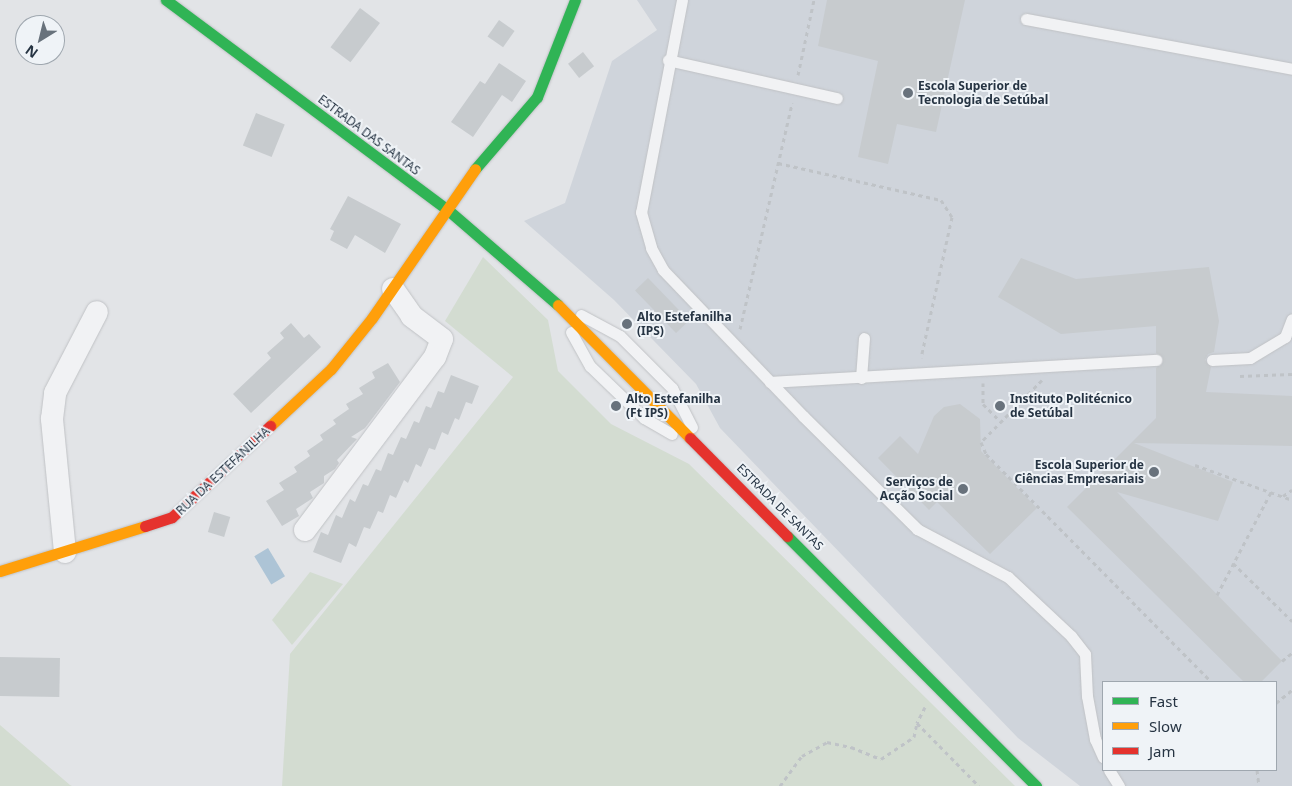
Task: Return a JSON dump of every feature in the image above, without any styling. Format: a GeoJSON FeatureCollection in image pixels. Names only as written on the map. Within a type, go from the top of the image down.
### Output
{"type":"FeatureCollection","features":[{"type":"Feature","properties":{"kind":"main road","name":"ESTRADA DAS SANTAS"},"geometry":{"type":"LineString","coordinates":[[166,0],[448,210],[551,298]]}},
{"type":"Feature","properties":{"kind":"main road","name":"RUA DA ESTEFANILHA"},"geometry":{"type":"LineString","coordinates":[[0,571],[172,518],[331,369],[393,289],[479,163],[537,97],[575,0]]}},
{"type":"Feature","properties":{"kind":"main road","name":"ESTRADA DE SANTAS"},"geometry":{"type":"LineString","coordinates":[[551,298],[989,736],[1036,786]]}},
{"type":"Feature","properties":{"kind":"main road","name":"ESTRADA DE SANTAS"},"geometry":{"type":"LineString","coordinates":[[989,736],[1049,786]]}},
{"type":"Feature","properties":{"kind":"street"},"geometry":{"type":"LineString","coordinates":[[305,530],[435,357],[442,339],[412,316],[393,289]]}},
{"type":"Feature","properties":{"kind":"street"},"geometry":{"type":"LineString","coordinates":[[65,552],[52,419],[56,393],[97,312]]}},
{"type":"Feature","properties":{"kind":"lane"},"geometry":{"type":"LineString","coordinates":[[682,0],[668,60],[641,212],[651,248],[663,270],[770,382],[925,536],[1008,577],[1071,636],[1085,654],[1087,696],[1095,739],[1102,755]]}},
{"type":"Feature","properties":{"kind":"lane"},"geometry":{"type":"LineString","coordinates":[[1026,19],[1292,69]]}},
{"type":"Feature","properties":{"kind":"lane"},"geometry":{"type":"LineString","coordinates":[[668,60],[795,87],[837,98]]}},
{"type":"Feature","properties":{"kind":"lane"},"geometry":{"type":"LineString","coordinates":[[551,298],[620,336],[672,388],[706,452]]}},
{"type":"Feature","properties":{"kind":"lane"},"geometry":{"type":"LineString","coordinates":[[551,298],[597,372],[644,418],[706,452]]}},
{"type":"Feature","properties":{"kind":"lane"},"geometry":{"type":"LineString","coordinates":[[1212,360],[1250,358],[1285,337],[1292,319]]}},
{"type":"Feature","properties":{"kind":"lane"},"geometry":{"type":"LineString","coordinates":[[861,378],[864,338]]}},
{"type":"Feature","properties":{"kind":"lane"},"geometry":{"type":"LineString","coordinates":[[770,382],[983,372],[1156,360]]}},
{"type":"Feature","properties":{"kind":"lane"},"geometry":{"type":"LineString","coordinates":[[1110,771],[1119,786]]}},
{"type":"Feature","properties":{"kind":"path"},"geometry":{"type":"LineString","coordinates":[[736,346],[814,0]]}},
{"type":"Feature","properties":{"kind":"path"},"geometry":{"type":"LineString","coordinates":[[778,163],[941,200],[952,217],[918,375]]}},
{"type":"Feature","properties":{"kind":"path"},"geometry":{"type":"LineString","coordinates":[[1042,368],[1042,383],[981,442],[986,454],[1211,681]]}},
{"type":"Feature","properties":{"kind":"path"},"geometry":{"type":"LineString","coordinates":[[983,372],[983,404],[1001,422]]}},
{"type":"Feature","properties":{"kind":"path"},"geometry":{"type":"LineString","coordinates":[[1235,376],[1292,374]]}},
{"type":"Feature","properties":{"kind":"path"},"geometry":{"type":"LineString","coordinates":[[1195,465],[1292,500]]}},
{"type":"Feature","properties":{"kind":"path"},"geometry":{"type":"LineString","coordinates":[[1283,496],[1292,490]]}},
{"type":"Feature","properties":{"kind":"path"},"geometry":{"type":"LineString","coordinates":[[1217,595],[1271,492]]}},
{"type":"Feature","properties":{"kind":"path"},"geometry":{"type":"LineString","coordinates":[[1233,563],[1292,622]]}},
{"type":"Feature","properties":{"kind":"path"},"geometry":{"type":"LineString","coordinates":[[1282,662],[1292,653]]}},
{"type":"Feature","properties":{"kind":"path"},"geometry":{"type":"LineString","coordinates":[[780,786],[802,756],[826,742],[851,747],[881,759],[914,737],[917,723],[937,684]]}},
{"type":"Feature","properties":{"kind":"path"},"geometry":{"type":"LineString","coordinates":[[1277,703],[1292,690]]}},
{"type":"Feature","properties":{"kind":"path"},"geometry":{"type":"LineString","coordinates":[[917,723],[979,786]]}},
{"type":"Feature","properties":{"kind":"path"},"geometry":{"type":"LineString","coordinates":[[1257,771],[1259,786]]}},
{"type":"Feature","properties":{"kind":"shaded area","name":"Instituto Politécnico de Setúbal"},"geometry":{"type":"Polygon","coordinates":[[[637,0],[1292,0],[1292,786],[1080,786],[1018,738],[720,428],[696,384],[614,300],[524,221],[565,203],[612,61],[657,30],[637,0]]]}},
{"type":"Feature","properties":{"kind":"shaded area"},"geometry":{"type":"Polygon","coordinates":[[[483,257],[548,320],[558,371],[611,424],[689,464],[1015,786],[282,786],[290,654],[513,377],[445,321],[483,257]]]}},
{"type":"Feature","properties":{"kind":"shaded area"},"geometry":{"type":"Polygon","coordinates":[[[310,572],[343,584],[292,645],[272,620],[310,572]]]}},
{"type":"Feature","properties":{"kind":"shaded area"},"geometry":{"type":"Polygon","coordinates":[[[0,725],[70,785],[72,786],[0,786],[0,725]]]}},
{"type":"Feature","properties":{"kind":"water"},"geometry":{"type":"Polygon","coordinates":[[[268,548],[285,576],[271,585],[254,556],[268,548]]]}},
{"type":"Feature","properties":{"kind":"building","name":"Escola Superior de Tecnologia de Setúbal"},"geometry":{"type":"Polygon","coordinates":[[[827,0],[965,0],[936,132],[897,124],[888,164],[858,157],[878,61],[818,46],[827,0]]]}},
{"type":"Feature","properties":{"kind":"building"},"geometry":{"type":"Polygon","coordinates":[[[360,8],[380,23],[350,62],[331,47],[360,8]]]}},
{"type":"Feature","properties":{"kind":"building"},"geometry":{"type":"Polygon","coordinates":[[[499,20],[515,31],[503,47],[488,36],[499,20]]]}},
{"type":"Feature","properties":{"kind":"building"},"geometry":{"type":"Polygon","coordinates":[[[583,52],[594,66],[579,78],[568,64],[583,52]]]}},
{"type":"Feature","properties":{"kind":"building"},"geometry":{"type":"Polygon","coordinates":[[[499,63],[526,81],[512,102],[502,95],[473,137],[451,122],[480,81],[485,84],[499,63]]]}},
{"type":"Feature","properties":{"kind":"building"},"geometry":{"type":"Polygon","coordinates":[[[256,113],[285,125],[272,157],[243,145],[256,113]]]}},
{"type":"Feature","properties":{"kind":"building"},"geometry":{"type":"Polygon","coordinates":[[[348,196],[401,224],[385,253],[355,235],[347,249],[330,240],[334,231],[330,229],[348,196]]]}},
{"type":"Feature","properties":{"kind":"building","name":"Escola Superior de Ciências Empresariais"},"geometry":{"type":"Polygon","coordinates":[[[1021,258],[1076,279],[1209,267],[1219,321],[1214,352],[1208,354],[1205,360],[1211,367],[1206,392],[1292,396],[1292,446],[1134,443],[1233,482],[1218,521],[1117,492],[1282,661],[1262,681],[1243,681],[1067,507],[1156,418],[1156,368],[1163,360],[1156,353],[1156,326],[1061,334],[998,297],[1021,258]]]}},
{"type":"Feature","properties":{"kind":"building"},"geometry":{"type":"Polygon","coordinates":[[[648,278],[689,320],[676,333],[635,291],[648,278]]]}},
{"type":"Feature","properties":{"kind":"building"},"geometry":{"type":"Polygon","coordinates":[[[291,323],[304,338],[309,334],[321,347],[251,413],[233,394],[271,358],[267,353],[284,338],[280,333],[291,323]]]}},
{"type":"Feature","properties":{"kind":"building"},"geometry":{"type":"Polygon","coordinates":[[[388,363],[400,382],[365,428],[351,437],[357,439],[337,460],[339,463],[335,469],[324,476],[324,483],[310,492],[313,498],[296,509],[299,516],[282,526],[266,501],[284,490],[279,483],[297,472],[294,467],[310,456],[307,451],[323,440],[320,435],[336,424],[333,420],[349,409],[346,404],[363,394],[359,388],[375,378],[372,372],[388,363]]]}},
{"type":"Feature","properties":{"kind":"building"},"geometry":{"type":"Polygon","coordinates":[[[451,375],[479,386],[472,404],[466,402],[459,420],[455,418],[448,435],[442,432],[435,450],[429,448],[421,467],[416,464],[408,483],[404,480],[396,498],[390,495],[383,513],[378,511],[370,529],[364,527],[356,547],[349,543],[341,563],[313,552],[321,532],[328,535],[336,515],[342,518],[350,499],[355,502],[363,484],[368,486],[376,469],[381,471],[388,453],[393,455],[401,437],[406,439],[414,421],[419,423],[426,406],[431,408],[438,391],[444,393],[451,375]]]}},
{"type":"Feature","properties":{"kind":"building","name":"Serviços de Acção Social"},"geometry":{"type":"Polygon","coordinates":[[[960,404],[980,419],[981,451],[1037,508],[990,554],[937,502],[929,510],[878,458],[900,436],[918,454],[934,416],[944,407],[960,404]]]}},
{"type":"Feature","properties":{"kind":"building"},"geometry":{"type":"Polygon","coordinates":[[[214,512],[230,517],[224,537],[208,532],[214,512]]]}},
{"type":"Feature","properties":{"kind":"building"},"geometry":{"type":"Polygon","coordinates":[[[0,657],[60,658],[59,697],[0,696],[0,657]]]}},
{"type":"Feature","properties":{"kind":"traffic: fast"},"geometry":{"type":"LineString","coordinates":[[166,0],[448,210],[558,305]]}},
{"type":"Feature","properties":{"kind":"traffic: fast"},"geometry":{"type":"LineString","coordinates":[[475,169],[537,97],[575,0]]}},
{"type":"Feature","properties":{"kind":"traffic: fast"},"geometry":{"type":"LineString","coordinates":[[787,536],[1036,786]]}},
{"type":"Feature","properties":{"kind":"traffic: slow"},"geometry":{"type":"LineString","coordinates":[[270,426],[331,369],[372,318],[475,169]]}},
{"type":"Feature","properties":{"kind":"traffic: slow"},"geometry":{"type":"LineString","coordinates":[[558,305],[690,438]]}},
{"type":"Feature","properties":{"kind":"traffic: slow"},"geometry":{"type":"LineString","coordinates":[[0,571],[145,526]]}},
{"type":"Feature","properties":{"kind":"traffic: jam"},"geometry":{"type":"LineString","coordinates":[[145,526],[172,517],[270,426]]}},
{"type":"Feature","properties":{"kind":"traffic: jam"},"geometry":{"type":"LineString","coordinates":[[690,438],[787,536]]}},
{"type":"Feature","properties":{"kind":"place","name":"Escola Superior de Tecnologia de Setúbal"},"geometry":{"type":"Point","coordinates":[908,93]}},
{"type":"Feature","properties":{"kind":"place","name":"Alto Estefanilha (IPS)"},"geometry":{"type":"Point","coordinates":[627,324]}},
{"type":"Feature","properties":{"kind":"place","name":"Alto Estefanilha (Ft IPS)"},"geometry":{"type":"Point","coordinates":[616,406]}},
{"type":"Feature","properties":{"kind":"place","name":"Instituto Politécnico de Setúbal"},"geometry":{"type":"Point","coordinates":[1000,406]}},
{"type":"Feature","properties":{"kind":"place","name":"Escola Superior de Ciências Empresariais"},"geometry":{"type":"Point","coordinates":[1154,472]}},
{"type":"Feature","properties":{"kind":"place","name":"Serviços de Acção Social"},"geometry":{"type":"Point","coordinates":[963,489]}}]}
